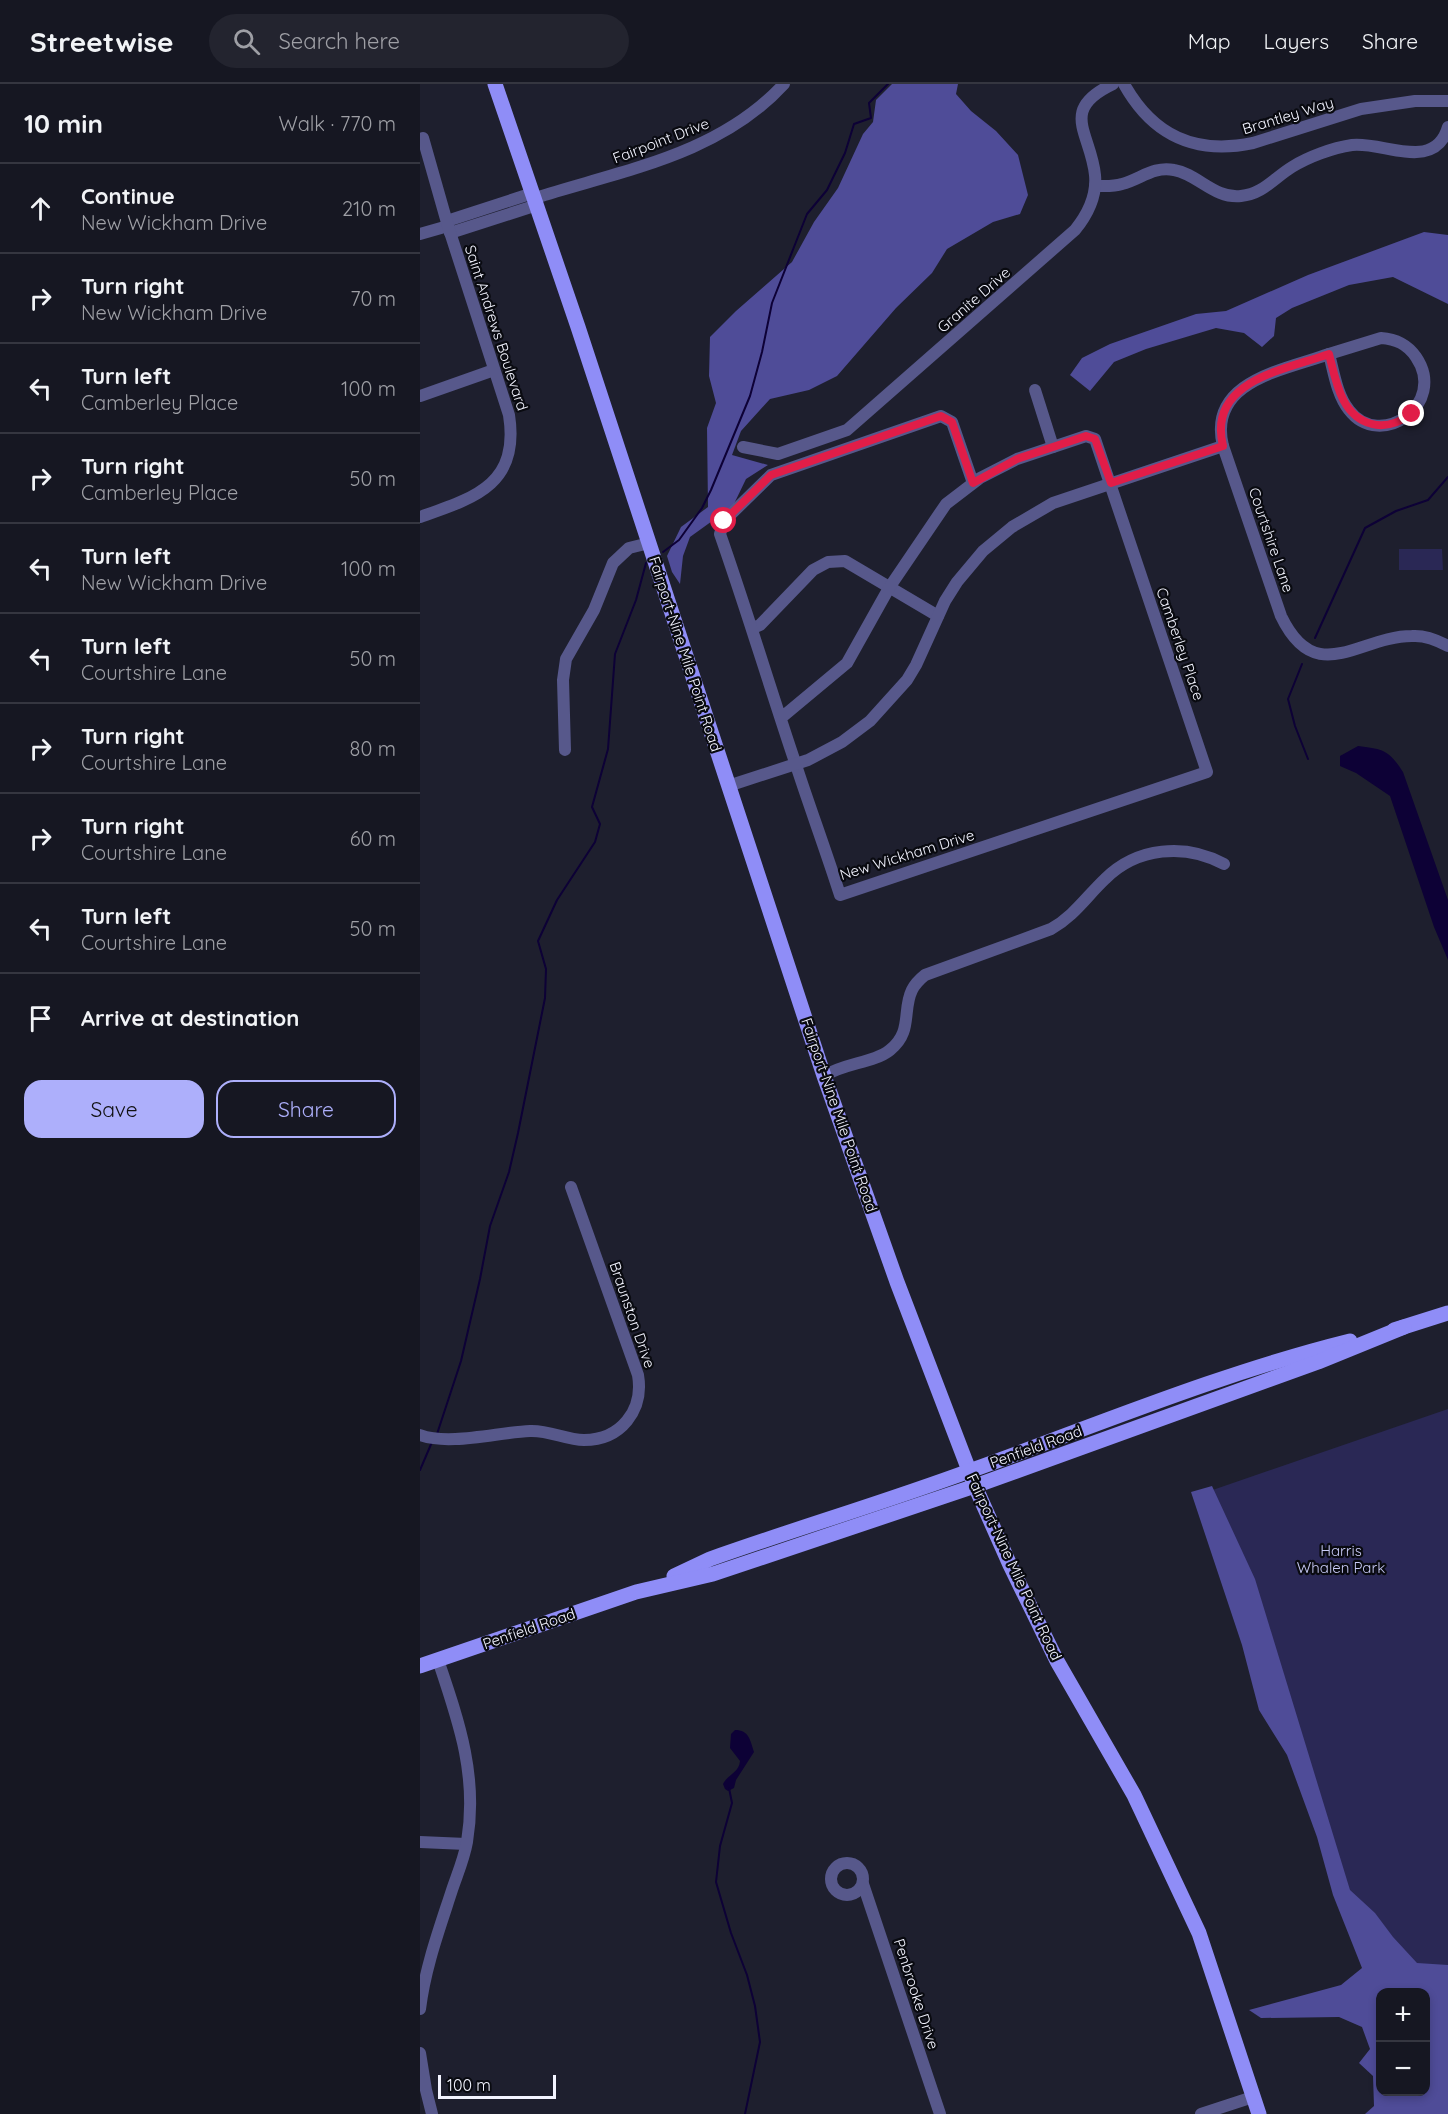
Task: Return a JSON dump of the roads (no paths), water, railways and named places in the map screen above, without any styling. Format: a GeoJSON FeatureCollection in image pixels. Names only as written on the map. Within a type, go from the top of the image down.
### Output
{"type":"FeatureCollection","features":[{"type":"Feature","properties":{"kind":"main road","name":"Fairport-Nine Mile Point Road"},"geometry":{"type":"LineString","coordinates":[[495,84],[824,1076],[897,1282],[972,1479],[1019,1584],[1058,1661],[1134,1795],[1199,1933],[1259,2114]]}},
{"type":"Feature","properties":{"kind":"main road","name":"Penfield Road"},"geometry":{"type":"LineString","coordinates":[[420,1666],[638,1592],[732,1551],[972,1479],[1182,1392],[1314,1349],[1404,1327],[1448,1313]]}},
{"type":"Feature","properties":{"kind":"street","name":"Fairpoint Drive"},"geometry":{"type":"LineString","coordinates":[[420,234],[572,186],[596,182],[698,146],[753,112],[784,84]]}},
{"type":"Feature","properties":{"kind":"street","name":"Granite Drive"},"geometry":{"type":"LineString","coordinates":[[743,447],[778,454],[837,435],[854,425],[1075,230],[1088,212],[1095,186],[1095,175],[1083,133],[1082,117],[1088,100],[1100,90],[1113,84]]}},
{"type":"Feature","properties":{"kind":"street","name":"Brantley Way"},"geometry":{"type":"LineString","coordinates":[[1124,84],[1142,112],[1161,128],[1181,140],[1217,148],[1253,143],[1361,109],[1415,101],[1448,100]]}},
{"type":"Feature","properties":{"kind":"street"},"geometry":{"type":"LineString","coordinates":[[1095,186],[1121,185],[1150,171],[1167,169],[1184,173],[1220,193],[1242,196],[1260,191],[1298,163],[1348,146],[1378,146],[1410,153],[1430,149],[1440,142],[1448,127]]}},
{"type":"Feature","properties":{"kind":"street","name":"Saint Andrews Boulevard"},"geometry":{"type":"LineString","coordinates":[[420,517],[480,493],[495,479],[505,463],[510,444],[511,426],[448,227],[423,138]]}},
{"type":"Feature","properties":{"kind":"street","name":"Courtshire Lane"},"geometry":{"type":"LineString","coordinates":[[1329,354],[1345,404],[1359,420],[1377,425],[1396,423],[1412,414],[1425,396],[1424,371],[1412,352],[1393,339],[1381,338],[1329,354],[1262,378],[1237,392],[1228,402],[1220,423],[1220,434],[1278,609],[1294,638],[1311,649],[1329,655],[1343,654],[1391,639],[1412,636],[1424,636],[1448,646]]}},
{"type":"Feature","properties":{"kind":"street"},"geometry":{"type":"LineString","coordinates":[[420,396],[494,370]]}},
{"type":"Feature","properties":{"kind":"street"},"geometry":{"type":"LineString","coordinates":[[1035,390],[1053,447]]}},
{"type":"Feature","properties":{"kind":"street","name":"New Wickham Drive"},"geometry":{"type":"LineString","coordinates":[[973,483],[952,422],[941,416],[771,475],[724,521],[720,534],[840,895],[1078,816]]}},
{"type":"Feature","properties":{"kind":"street","name":"Camberley Place"},"geometry":{"type":"LineString","coordinates":[[781,718],[847,663],[889,588],[946,504],[973,483],[1017,459],[1086,436],[1095,439],[1111,483],[1207,772],[1078,816]]}},
{"type":"Feature","properties":{"kind":"street"},"geometry":{"type":"LineString","coordinates":[[728,786],[796,765],[842,742],[870,721],[916,665],[945,601],[970,566],[1005,532],[1040,509],[1223,446]]}},
{"type":"Feature","properties":{"kind":"street"},"geometry":{"type":"LineString","coordinates":[[565,750],[563,680],[566,659],[594,610],[613,563],[629,548],[649,543]]}},
{"type":"Feature","properties":{"kind":"street"},"geometry":{"type":"LineString","coordinates":[[753,628],[760,625],[813,570],[828,562],[845,561],[938,616]]}},
{"type":"Feature","properties":{"kind":"street"},"geometry":{"type":"LineString","coordinates":[[824,1076],[835,1069],[876,1058],[890,1050],[902,1035],[912,990],[925,975],[1057,926],[1072,915],[1105,879],[1122,865],[1139,856],[1164,850],[1191,851],[1224,864]]}},
{"type":"Feature","properties":{"kind":"street","name":"Braunston Drive"},"geometry":{"type":"LineString","coordinates":[[420,1435],[444,1439],[540,1431],[586,1440],[612,1433],[620,1428],[633,1413],[640,1385],[635,1364],[572,1186]]}},
{"type":"Feature","properties":{"kind":"street"},"geometry":{"type":"LineString","coordinates":[[420,2009],[428,1967],[466,1844],[470,1800],[468,1764],[461,1727],[438,1660]]}},
{"type":"Feature","properties":{"kind":"street"},"geometry":{"type":"LineString","coordinates":[[420,1842],[466,1844]]}},
{"type":"Feature","properties":{"kind":"street","name":"Penbrooke Drive"},"geometry":{"type":"LineString","coordinates":[[863,1884],[940,2114]]}},
{"type":"Feature","properties":{"kind":"street"},"geometry":{"type":"LineString","coordinates":[[420,2053],[427,2109]]}},
{"type":"Feature","properties":{"kind":"street"},"geometry":{"type":"LineString","coordinates":[[1201,2114],[1253,2097]]}},
{"type":"Feature","properties":{"kind":"waterway"},"geometry":{"type":"LineString","coordinates":[[663,552],[679,540],[702,508],[711,490],[750,396],[772,303],[807,214],[827,190],[845,153],[854,124],[871,118],[869,103],[888,84]]}},
{"type":"Feature","properties":{"kind":"waterway"},"geometry":{"type":"LineString","coordinates":[[1315,638],[1365,528],[1396,511],[1428,500],[1448,477]]}},
{"type":"Feature","properties":{"kind":"waterway"},"geometry":{"type":"LineString","coordinates":[[437,1434],[461,1361],[490,1226],[509,1172],[518,1133],[545,998],[546,969],[538,941],[557,900],[595,842],[600,824],[592,807],[608,749],[615,654],[636,600],[646,563]]}},
{"type":"Feature","properties":{"kind":"waterway"},"geometry":{"type":"LineString","coordinates":[[1302,664],[1288,699],[1295,726],[1308,759]]}},
{"type":"Feature","properties":{"kind":"waterway"},"geometry":{"type":"LineString","coordinates":[[420,1470],[432,1442]]}},
{"type":"Feature","properties":{"kind":"waterway"},"geometry":{"type":"LineString","coordinates":[[729,1788],[732,1803],[720,1846],[716,1882],[731,1933],[747,1975],[755,2006],[760,2042],[745,2114]]}},
{"type":"Feature","properties":{"kind":"park label","name":"Harris Whalen Park"},"geometry":{"type":"Point","coordinates":[1341,1560]}}]}
